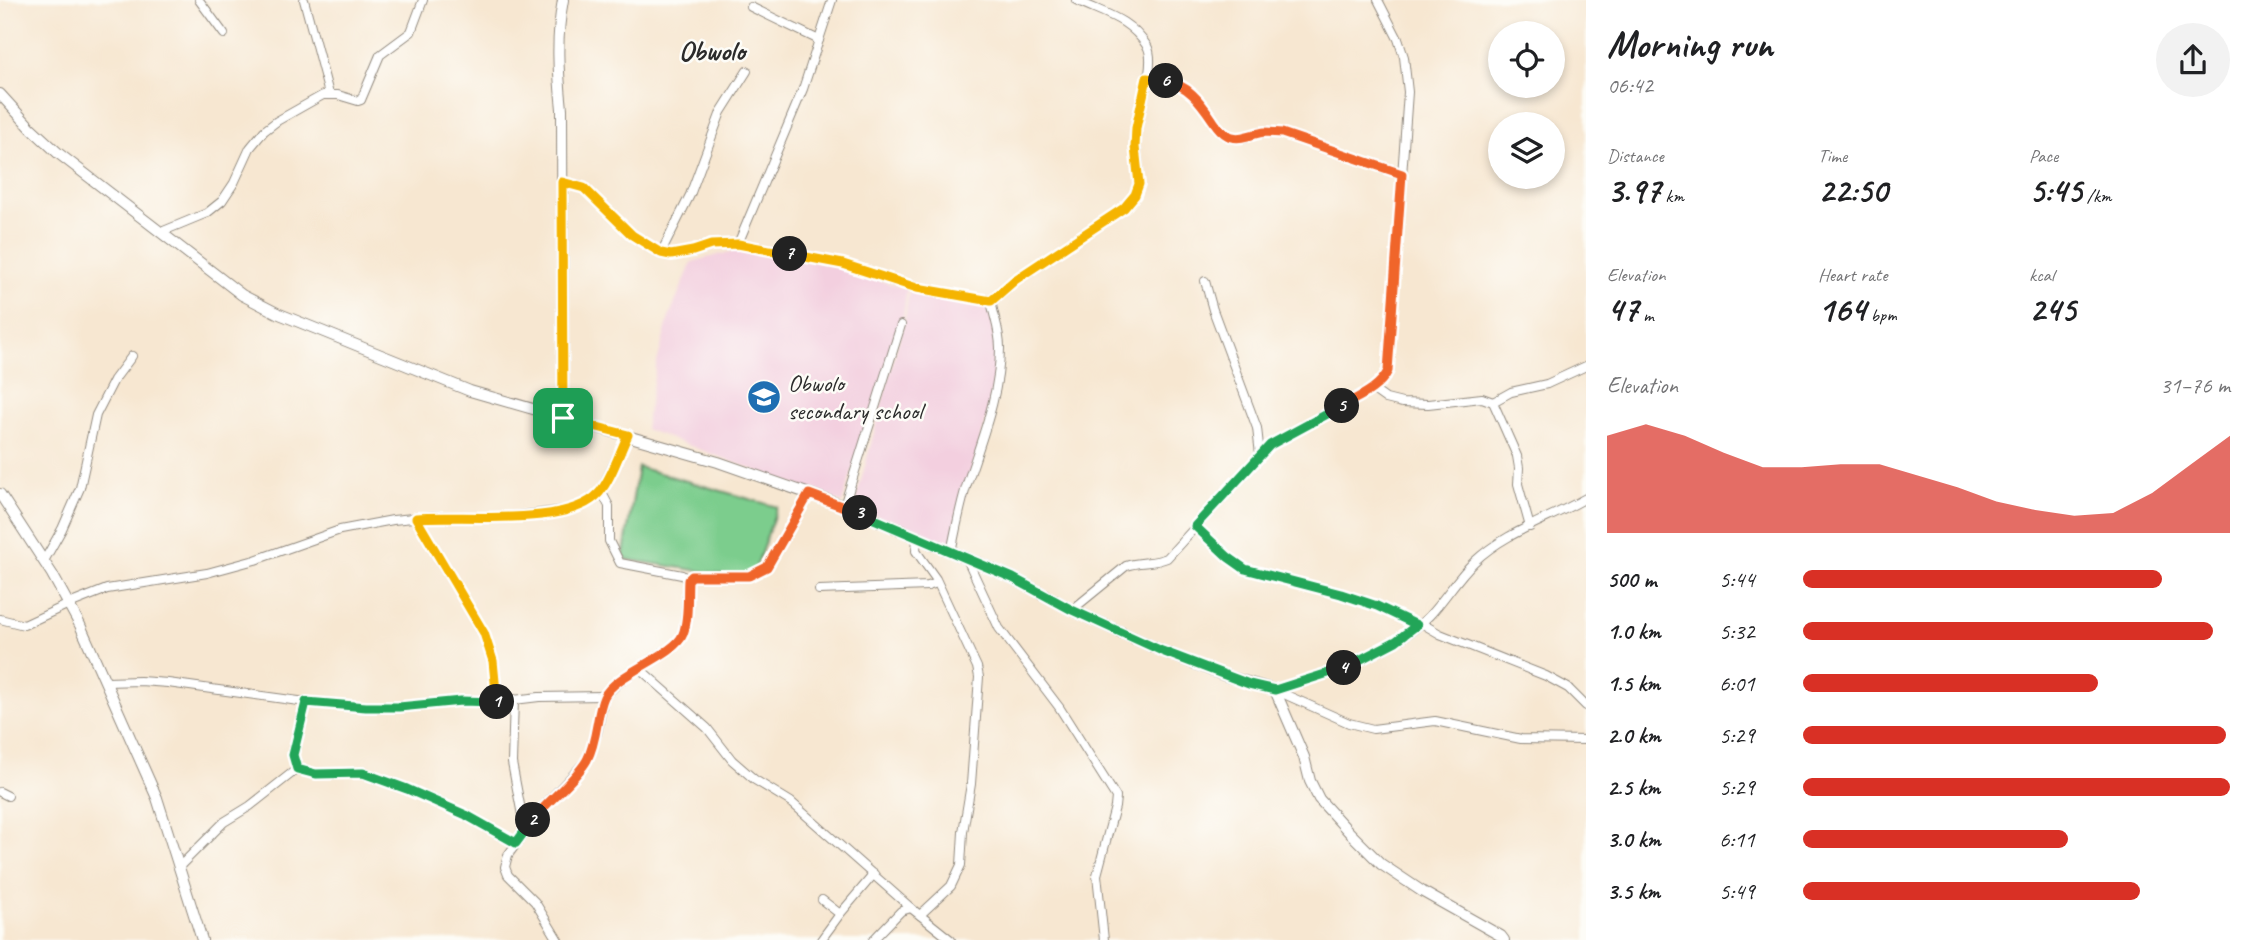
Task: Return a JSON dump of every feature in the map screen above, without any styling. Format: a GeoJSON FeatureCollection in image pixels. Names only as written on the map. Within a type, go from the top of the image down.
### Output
{"type":"FeatureCollection","features":[{"type":"Feature","properties":{"kind":"street"},"geometry":{"type":"LineString","coordinates":[[199,0],[224,34]]}},
{"type":"Feature","properties":{"kind":"street"},"geometry":{"type":"LineString","coordinates":[[304,0],[329,94]]}},
{"type":"Feature","properties":{"kind":"street"},"geometry":{"type":"LineString","coordinates":[[161,232],[207,213],[222,201],[234,183],[250,148],[264,131],[277,121],[323,95],[361,100],[380,55],[411,32],[423,0]]}},
{"type":"Feature","properties":{"kind":"street"},"geometry":{"type":"LineString","coordinates":[[563,418],[562,109],[557,58],[559,23],[564,0]]}},
{"type":"Feature","properties":{"kind":"street"},"geometry":{"type":"LineString","coordinates":[[738,244],[803,89],[832,0]]}},
{"type":"Feature","properties":{"kind":"street"},"geometry":{"type":"LineString","coordinates":[[991,301],[1015,280],[1124,208],[1135,195],[1139,184],[1136,128],[1147,78],[1150,55],[1148,48],[1122,20],[1076,0]]}},
{"type":"Feature","properties":{"kind":"street"},"geometry":{"type":"LineString","coordinates":[[1072,610],[1126,566],[1167,558],[1270,445],[1372,389],[1384,378],[1390,360],[1394,268],[1408,92],[1404,57],[1378,0]]}},
{"type":"Feature","properties":{"kind":"street"},"geometry":{"type":"LineString","coordinates":[[751,7],[819,40]]}},
{"type":"Feature","properties":{"kind":"street"},"geometry":{"type":"LineString","coordinates":[[661,253],[690,195],[721,112],[747,71]]}},
{"type":"Feature","properties":{"kind":"street"},"geometry":{"type":"LineString","coordinates":[[1147,78],[1176,82],[1187,89],[1228,136],[1239,138],[1264,132],[1282,133],[1402,174]]}},
{"type":"Feature","properties":{"kind":"street"},"geometry":{"type":"LineString","coordinates":[[0,94],[58,153],[242,295],[277,313],[470,391],[718,462],[844,506],[1013,578],[1072,610],[1162,651],[1223,675],[1275,690],[1349,723],[1373,729],[1435,721],[1521,738],[1586,740]]}},
{"type":"Feature","properties":{"kind":"street"},"geometry":{"type":"LineString","coordinates":[[562,182],[584,188],[632,235],[661,253],[671,255],[711,245],[738,244],[843,264],[917,288],[991,301]]}},
{"type":"Feature","properties":{"kind":"street"},"geometry":{"type":"LineString","coordinates":[[1205,281],[1213,310],[1257,428],[1260,455]]}},
{"type":"Feature","properties":{"kind":"street"},"geometry":{"type":"LineString","coordinates":[[951,552],[964,495],[990,414],[999,365],[997,320],[991,301]]}},
{"type":"Feature","properties":{"kind":"street"},"geometry":{"type":"LineString","coordinates":[[844,506],[901,326]]}},
{"type":"Feature","properties":{"kind":"street"},"geometry":{"type":"LineString","coordinates":[[44,561],[62,529],[79,488],[96,415],[114,380],[132,356]]}},
{"type":"Feature","properties":{"kind":"street"},"geometry":{"type":"LineString","coordinates":[[1493,402],[1511,392],[1547,384],[1586,366]]}},
{"type":"Feature","properties":{"kind":"street"},"geometry":{"type":"LineString","coordinates":[[1372,389],[1386,399],[1402,403],[1428,404],[1482,398],[1493,402],[1517,456],[1518,484],[1530,527]]}},
{"type":"Feature","properties":{"kind":"street"},"geometry":{"type":"LineString","coordinates":[[0,619],[24,625],[107,589],[207,573],[246,563],[340,530],[393,520],[519,517],[573,509],[590,501],[601,491],[628,435]]}},
{"type":"Feature","properties":{"kind":"street"},"geometry":{"type":"LineString","coordinates":[[601,491],[609,506],[609,541],[620,564],[682,575],[688,580]]}},
{"type":"Feature","properties":{"kind":"street"},"geometry":{"type":"LineString","coordinates":[[0,494],[69,604],[106,682],[157,798],[202,940]]}},
{"type":"Feature","properties":{"kind":"street"},"geometry":{"type":"LineString","coordinates":[[106,682],[168,683],[306,702],[366,707],[604,696],[639,668],[674,646],[682,637],[688,580],[692,576],[749,576],[767,567],[809,494]]}},
{"type":"Feature","properties":{"kind":"street"},"geometry":{"type":"LineString","coordinates":[[1275,690],[1333,673],[1396,641],[1419,624],[1474,561],[1497,545],[1586,498]]}},
{"type":"Feature","properties":{"kind":"street"},"geometry":{"type":"LineString","coordinates":[[416,518],[484,633],[493,661],[497,702]]}},
{"type":"Feature","properties":{"kind":"street"},"geometry":{"type":"LineString","coordinates":[[1195,526],[1245,569],[1377,606],[1546,676],[1568,688],[1586,706]]}},
{"type":"Feature","properties":{"kind":"street"},"geometry":{"type":"LineString","coordinates":[[917,537],[916,551],[937,583],[977,667],[979,688],[961,865],[951,886],[920,915]]}},
{"type":"Feature","properties":{"kind":"street"},"geometry":{"type":"LineString","coordinates":[[967,559],[999,628],[1059,707],[1116,797],[1097,875],[1104,940]]}},
{"type":"Feature","properties":{"kind":"street"},"geometry":{"type":"LineString","coordinates":[[819,590],[928,586],[937,583]]}},
{"type":"Feature","properties":{"kind":"street"},"geometry":{"type":"LineString","coordinates":[[639,668],[707,728],[739,767],[791,802],[951,940]]}},
{"type":"Feature","properties":{"kind":"street"},"geometry":{"type":"LineString","coordinates":[[1275,690],[1319,799],[1350,833],[1381,864],[1504,940]]}},
{"type":"Feature","properties":{"kind":"street"},"geometry":{"type":"LineString","coordinates":[[558,940],[535,902],[508,875],[505,867],[508,855],[544,806],[586,761],[597,733],[604,696]]}},
{"type":"Feature","properties":{"kind":"street"},"geometry":{"type":"LineString","coordinates":[[514,699],[512,763],[525,831]]}},
{"type":"Feature","properties":{"kind":"street"},"geometry":{"type":"LineString","coordinates":[[297,769],[293,755],[306,702]]}},
{"type":"Feature","properties":{"kind":"street"},"geometry":{"type":"LineString","coordinates":[[180,866],[224,822],[250,806],[297,769]]}},
{"type":"Feature","properties":{"kind":"street"},"geometry":{"type":"LineString","coordinates":[[297,769],[316,774],[363,773],[466,815],[516,843]]}},
{"type":"Feature","properties":{"kind":"street"},"geometry":{"type":"LineString","coordinates":[[821,940],[874,874]]}},
{"type":"Feature","properties":{"kind":"street"},"geometry":{"type":"LineString","coordinates":[[821,900],[840,914]]}},
{"type":"Feature","properties":{"kind":"street"},"geometry":{"type":"LineString","coordinates":[[873,940],[901,911],[911,908]]}},
{"type":"Feature","properties":{"kind":"shaded area","name":"Obwolo secondary school"},"geometry":{"type":"Polygon","coordinates":[[[737,250],[827,264],[907,289],[903,318],[842,503],[645,429],[656,366],[669,317],[692,262],[737,250]]]}},
{"type":"Feature","properties":{"kind":"shaded area"},"geometry":{"type":"Polygon","coordinates":[[[909,291],[989,303],[998,343],[988,414],[950,548],[854,506],[905,318],[909,291]]]}},
{"type":"Feature","properties":{"kind":"green space"},"geometry":{"type":"Polygon","coordinates":[[[638,467],[777,507],[752,579],[623,559],[638,467]]]}},
{"type":"Feature","properties":{"kind":"place","name":"Obwolo secondary school"},"geometry":{"type":"Point","coordinates":[764,397]}},
{"type":"Feature","properties":{"kind":"district","name":"Obwolo"},"geometry":{"type":"Point","coordinates":[712,50]}},
{"type":"Feature","properties":{"kind":"route"},"geometry":{"type":"LineString","coordinates":[[1147,78],[1176,82],[1187,89],[1228,136],[1239,138],[1264,132],[1282,133],[1402,174],[1390,360],[1384,378],[1372,389],[1270,445],[1195,526],[1245,569],[1341,594],[1377,606],[1417,625],[1396,641],[1349,666],[1275,690],[1249,684],[1162,651],[1072,610],[1013,578],[844,506],[809,494],[767,567],[749,576],[692,576],[688,580],[682,637],[674,646],[627,675],[604,696],[597,733],[586,761],[544,806],[516,843],[466,815],[363,773],[316,774],[297,769],[293,755],[306,702],[399,707],[461,701],[497,702],[493,661],[484,633],[446,573],[416,518],[433,516],[501,519],[573,509],[590,501],[601,491],[628,435],[563,418],[562,182],[584,188],[632,235],[661,253],[671,255],[711,245],[738,244],[843,264],[917,288],[991,301],[1015,280],[1124,208],[1135,195],[1139,184],[1136,128],[1147,78]]}}]}
